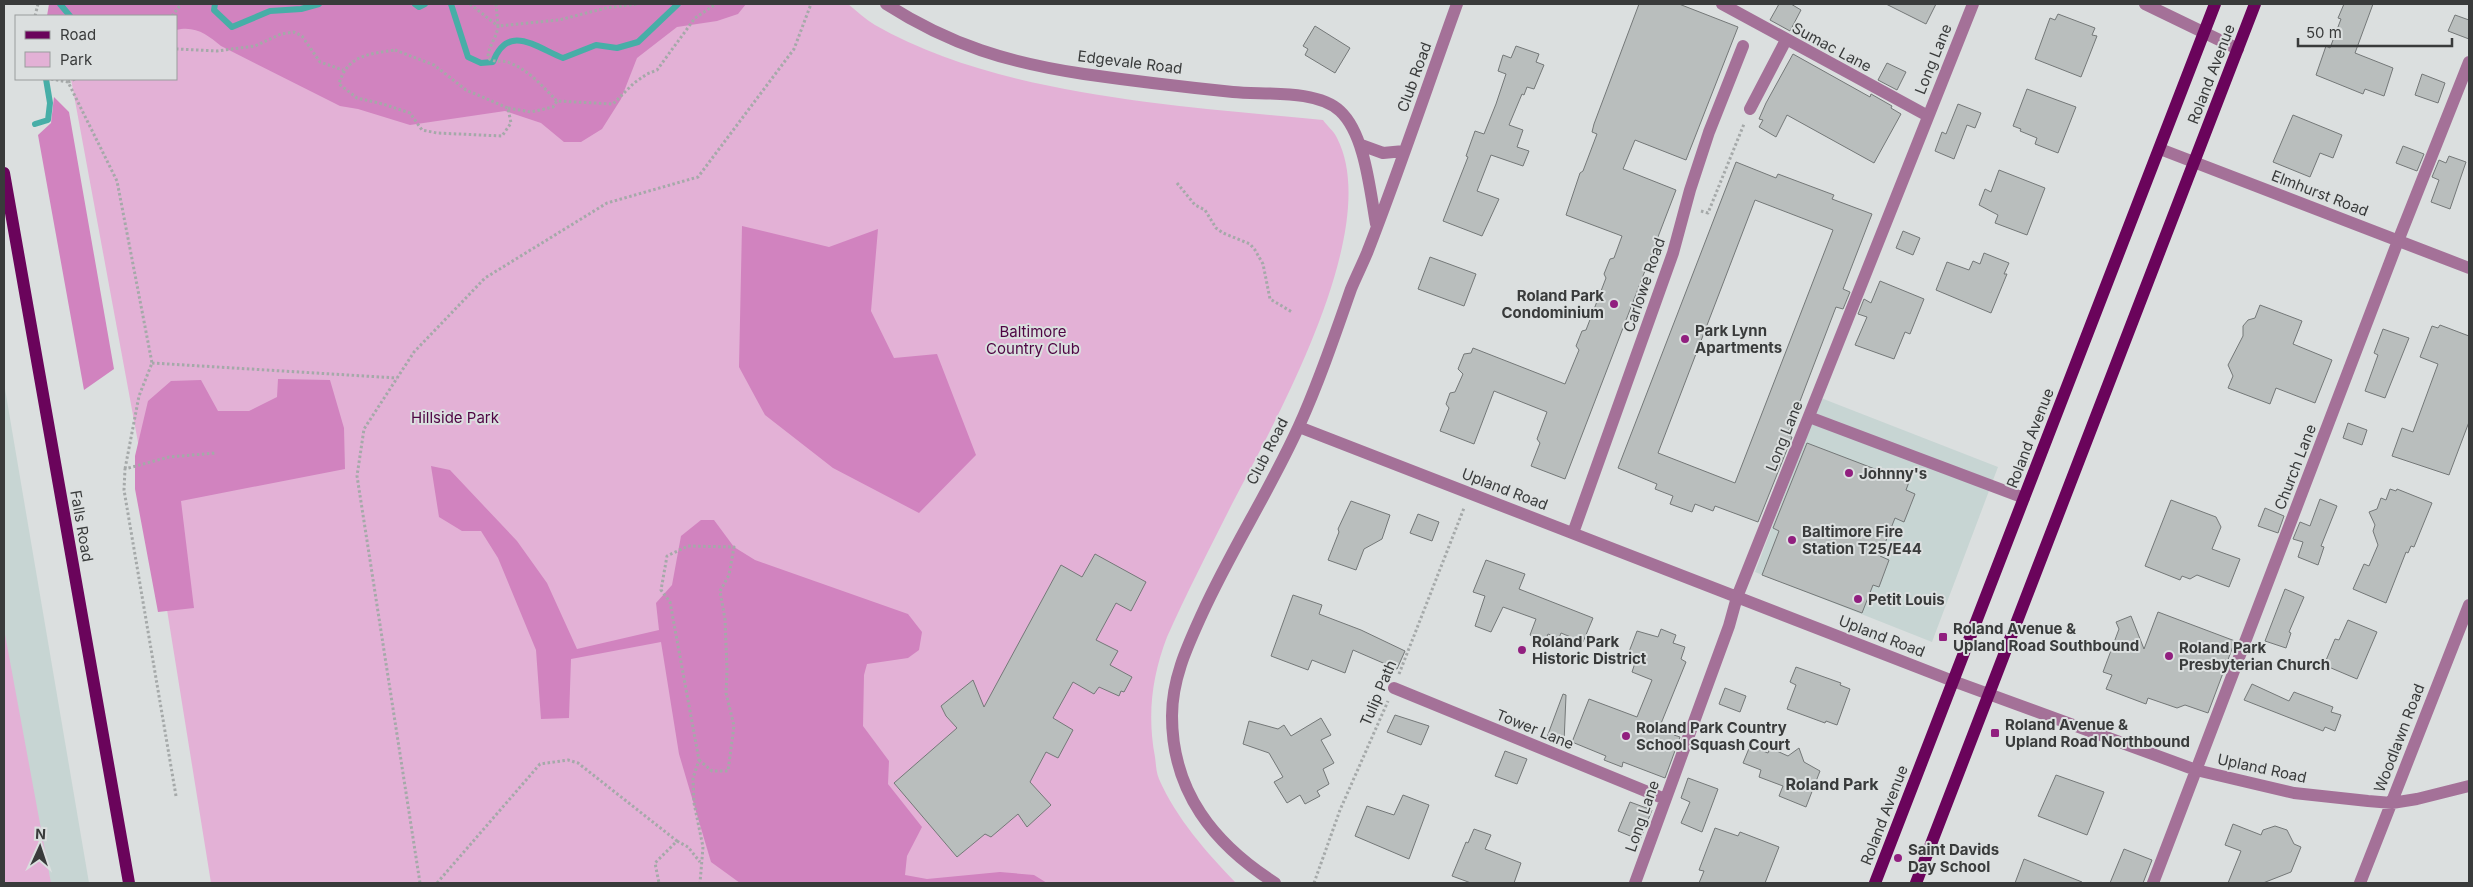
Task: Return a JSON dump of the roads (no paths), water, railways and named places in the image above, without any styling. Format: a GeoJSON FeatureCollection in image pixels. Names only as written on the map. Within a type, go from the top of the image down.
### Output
{"type":"FeatureCollection","features":[{"type":"Feature","properties":{"kind":"main road","name":"Roland Avenue"},"geometry":{"type":"LineString","coordinates":[[1875,883],[2215,4]]}},
{"type":"Feature","properties":{"kind":"main road","name":"Roland Avenue"},"geometry":{"type":"LineString","coordinates":[[1916,883],[2196,163],[2255,4]]}},
{"type":"Feature","properties":{"kind":"main road","name":"Falls Road"},"geometry":{"type":"LineString","coordinates":[[4,174],[129,883]]}},
{"type":"Feature","properties":{"kind":"street","name":"Edgevale Road"},"geometry":{"type":"LineString","coordinates":[[886,4],[961,45],[1006,59],[1082,74],[1320,100],[1341,111],[1361,145],[1376,225]]}},
{"type":"Feature","properties":{"kind":"street","name":"Club Road"},"geometry":{"type":"LineString","coordinates":[[1275,883],[1237,856],[1198,809],[1182,780],[1176,762],[1172,710],[1180,662],[1212,592],[1299,427],[1458,4]]}},
{"type":"Feature","properties":{"kind":"street","name":"Sumac Lane"},"geometry":{"type":"LineString","coordinates":[[1722,4],[1928,116]]}},
{"type":"Feature","properties":{"kind":"street","name":"Long Lane"},"geometry":{"type":"LineString","coordinates":[[1636,883],[1729,626],[1737,597],[1973,4]]}},
{"type":"Feature","properties":{"kind":"street"},"geometry":{"type":"LineString","coordinates":[[2145,4],[2238,49]]}},
{"type":"Feature","properties":{"kind":"street"},"geometry":{"type":"LineString","coordinates":[[1750,109],[1786,40]]}},
{"type":"Feature","properties":{"kind":"street","name":"Carlowe Road"},"geometry":{"type":"LineString","coordinates":[[1573,533],[1673,252],[1690,190],[1709,132],[1743,46]]}},
{"type":"Feature","properties":{"kind":"street","name":"Church Lane"},"geometry":{"type":"LineString","coordinates":[[2153,883],[2398,241],[2469,62]]}},
{"type":"Feature","properties":{"kind":"street"},"geometry":{"type":"LineString","coordinates":[[1361,145],[1383,152],[1404,151]]}},
{"type":"Feature","properties":{"kind":"street","name":"Elmhurst Road"},"geometry":{"type":"LineString","coordinates":[[2160,149],[2469,268]]}},
{"type":"Feature","properties":{"kind":"street"},"geometry":{"type":"LineString","coordinates":[[1809,416],[2024,498]]}},
{"type":"Feature","properties":{"kind":"street","name":"Upland Road"},"geometry":{"type":"LineString","coordinates":[[1299,427],[1953,681],[2196,770],[2294,793],[2347,800],[2392,802],[2418,799],[2469,786]]}},
{"type":"Feature","properties":{"kind":"street","name":"Woodlawn Road"},"geometry":{"type":"LineString","coordinates":[[2360,883],[2469,605]]}},
{"type":"Feature","properties":{"kind":"street","name":"Tower Lane"},"geometry":{"type":"LineString","coordinates":[[1394,688],[1665,799]]}},
{"type":"Feature","properties":{"kind":"waterway"},"geometry":{"type":"LineString","coordinates":[[60,4],[69,15]]}},
{"type":"Feature","properties":{"kind":"waterway"},"geometry":{"type":"LineString","coordinates":[[215,4],[214,10],[232,27],[270,11],[301,9],[319,4]]}},
{"type":"Feature","properties":{"kind":"waterway"},"geometry":{"type":"LineString","coordinates":[[415,4],[419,7],[425,4]]}},
{"type":"Feature","properties":{"kind":"waterway"},"geometry":{"type":"LineString","coordinates":[[451,4],[468,57],[481,63],[493,62],[499,50],[507,43],[515,41],[533,44],[563,58],[596,45],[617,48],[638,42],[678,4]]}},
{"type":"Feature","properties":{"kind":"waterway"},"geometry":{"type":"LineString","coordinates":[[35,124],[48,120],[50,103],[46,80]]}},
{"type":"Feature","properties":{"kind":"place","name":"Roland Park Condominium"},"geometry":{"type":"Point","coordinates":[1614,304]}},
{"type":"Feature","properties":{"kind":"place","name":"Park Lynn Apartments"},"geometry":{"type":"Point","coordinates":[1685,339]}},
{"type":"Feature","properties":{"kind":"place","name":"Johnny's"},"geometry":{"type":"Point","coordinates":[1849,473]}},
{"type":"Feature","properties":{"kind":"place","name":"Baltimore Fire Station T25/E44"},"geometry":{"type":"Point","coordinates":[1792,540]}},
{"type":"Feature","properties":{"kind":"place","name":"Petit Louis"},"geometry":{"type":"Point","coordinates":[1858,599]}},
{"type":"Feature","properties":{"kind":"place","name":"Roland Avenue & Upland Road Southbound"},"geometry":{"type":"Point","coordinates":[1943,637]}},
{"type":"Feature","properties":{"kind":"place","name":"Roland Park Historic District"},"geometry":{"type":"Point","coordinates":[1522,650]}},
{"type":"Feature","properties":{"kind":"place","name":"Roland Park Presbyterian Church"},"geometry":{"type":"Point","coordinates":[2169,656]}},
{"type":"Feature","properties":{"kind":"place","name":"Roland Avenue & Upland Road Northbound"},"geometry":{"type":"Point","coordinates":[1995,733]}},
{"type":"Feature","properties":{"kind":"place","name":"Roland Park Country School Squash Court"},"geometry":{"type":"Point","coordinates":[1626,736]}},
{"type":"Feature","properties":{"kind":"place","name":"Saint Davids Day School"},"geometry":{"type":"Point","coordinates":[1898,858]}},
{"type":"Feature","properties":{"kind":"district","name":"Roland Park"},"geometry":{"type":"Point","coordinates":[1832,784]}},
{"type":"Feature","properties":{"kind":"park label","name":"Baltimore Country Club"},"geometry":{"type":"Point","coordinates":[1033,340]}},
{"type":"Feature","properties":{"kind":"park label","name":"Hillside Park"},"geometry":{"type":"Point","coordinates":[455,417]}}]}
